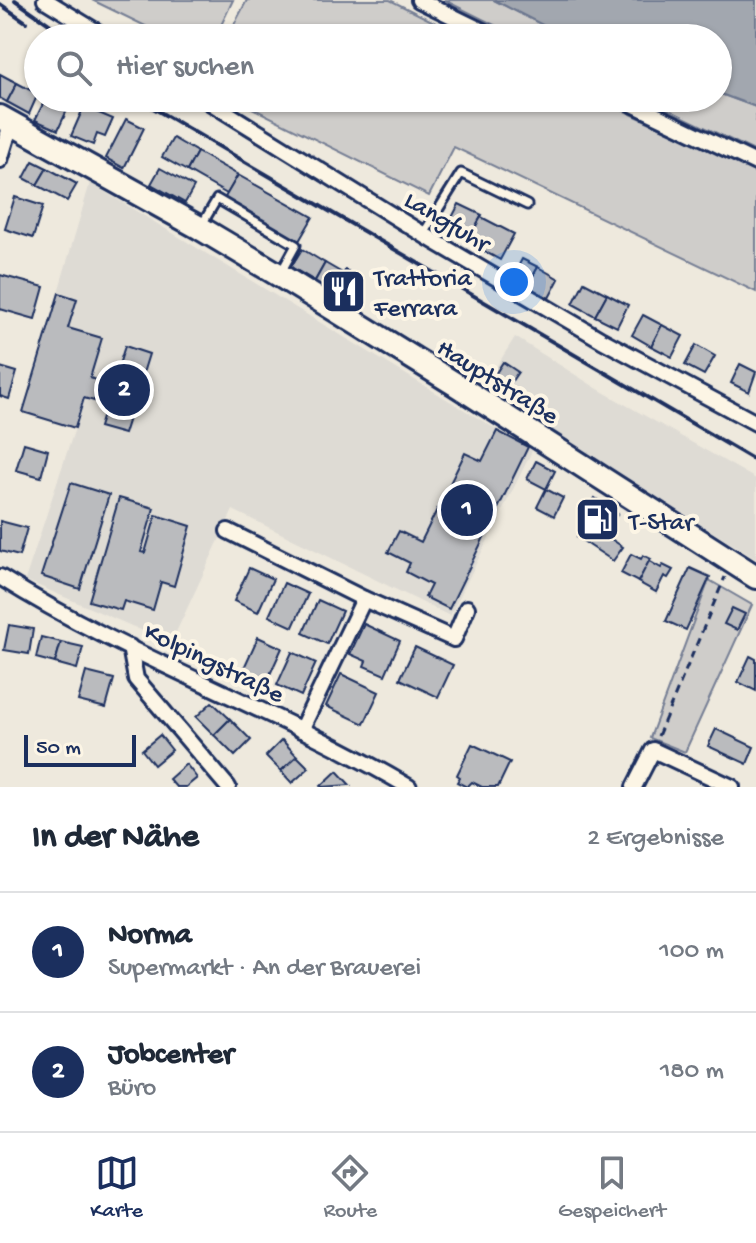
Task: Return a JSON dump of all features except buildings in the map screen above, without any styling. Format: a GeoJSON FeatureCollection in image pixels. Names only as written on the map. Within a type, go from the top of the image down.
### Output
{"type":"FeatureCollection","features":[{"type":"Feature","properties":{"kind":"main road","name":"Hauptstraße"},"geometry":{"type":"LineString","coordinates":[[6,120],[200,228],[407,349],[756,577]]}},
{"type":"Feature","properties":{"kind":"street"},"geometry":{"type":"LineString","coordinates":[[45,0],[84,24]]}},
{"type":"Feature","properties":{"kind":"street"},"geometry":{"type":"LineString","coordinates":[[419,0],[468,24]]}},
{"type":"Feature","properties":{"kind":"street","name":"Langfuhr"},"geometry":{"type":"LineString","coordinates":[[226,112],[602,340],[756,423]]}},
{"type":"Feature","properties":{"kind":"street"},"geometry":{"type":"LineString","coordinates":[[649,112],[756,163]]}},
{"type":"Feature","properties":{"kind":"street"},"geometry":{"type":"LineString","coordinates":[[0,160],[6,120]]}},
{"type":"Feature","properties":{"kind":"street"},"geometry":{"type":"LineString","coordinates":[[228,531],[364,599],[454,639],[467,608]]}},
{"type":"Feature","properties":{"kind":"street","name":"Kolpingstraße"},"geometry":{"type":"LineString","coordinates":[[0,577],[27,595],[362,759],[409,787]]}},
{"type":"Feature","properties":{"kind":"street"},"geometry":{"type":"LineString","coordinates":[[301,730],[364,599]]}},
{"type":"Feature","properties":{"kind":"street"},"geometry":{"type":"LineString","coordinates":[[130,647],[136,679],[228,787]]}},
{"type":"Feature","properties":{"kind":"street"},"geometry":{"type":"LineString","coordinates":[[634,787],[653,750],[732,787]]}},
{"type":"Feature","properties":{"kind":"lane"},"geometry":{"type":"LineString","coordinates":[[423,234],[461,173],[527,205]]}},
{"type":"Feature","properties":{"kind":"lane"},"geometry":{"type":"LineString","coordinates":[[200,228],[217,199],[296,245],[279,275]]}},
{"type":"Feature","properties":{"kind":"path"},"geometry":{"type":"LineString","coordinates":[[653,750],[732,561]]}},
{"type":"Feature","properties":{"kind":"shaded area"},"geometry":{"type":"Polygon","coordinates":[[[92,0],[233,0],[222,24],[141,24],[92,0]]]}},
{"type":"Feature","properties":{"kind":"shaded area"},"geometry":{"type":"Polygon","coordinates":[[[247,0],[390,0],[438,24],[234,24],[247,0]]]}},
{"type":"Feature","properties":{"kind":"shaded area"},"geometry":{"type":"Polygon","coordinates":[[[444,0],[494,0],[541,24],[493,24],[444,0]]]}},
{"type":"Feature","properties":{"kind":"shaded area"},"geometry":{"type":"Polygon","coordinates":[[[494,0],[756,0],[756,107],[732,98],[732,24],[541,24],[494,0]]]}},
{"type":"Feature","properties":{"kind":"shaded area"},"geometry":{"type":"Polygon","coordinates":[[[732,98],[756,107],[756,152],[673,112],[732,112],[732,98]]]}},
{"type":"Feature","properties":{"kind":"shaded area"},"geometry":{"type":"Polygon","coordinates":[[[260,112],[627,112],[756,171],[756,292],[454,147],[429,196],[260,112]]]}},
{"type":"Feature","properties":{"kind":"shaded area"},"geometry":{"type":"Polygon","coordinates":[[[90,183],[532,451],[450,616],[233,510],[171,643],[25,580],[75,428],[23,412],[90,183]]]}},
{"type":"Feature","properties":{"kind":"shaded area"},"geometry":{"type":"Polygon","coordinates":[[[515,337],[598,389],[756,479],[756,559],[483,388],[515,337]]]}},
{"type":"Feature","properties":{"kind":"shaded area"},"geometry":{"type":"Polygon","coordinates":[[[709,580],[752,605],[685,752],[650,738],[709,580]]]}},
{"type":"Feature","properties":{"kind":"railway"},"geometry":{"type":"LineString","coordinates":[[15,0],[49,24]]}},
{"type":"Feature","properties":{"kind":"railway"},"geometry":{"type":"LineString","coordinates":[[0,4],[26,22]]}},
{"type":"Feature","properties":{"kind":"railway"},"geometry":{"type":"LineString","coordinates":[[160,112],[756,461]]}},
{"type":"Feature","properties":{"kind":"place","name":"Trattoria Ferrara"},"geometry":{"type":"Point","coordinates":[343,291]}},
{"type":"Feature","properties":{"kind":"place","name":"Jobcenter"},"geometry":{"type":"Point","coordinates":[124,390]}},
{"type":"Feature","properties":{"kind":"place","name":"Norma"},"geometry":{"type":"Point","coordinates":[467,510]}},
{"type":"Feature","properties":{"kind":"place","name":"T-Star"},"geometry":{"type":"Point","coordinates":[598,520]}}]}
